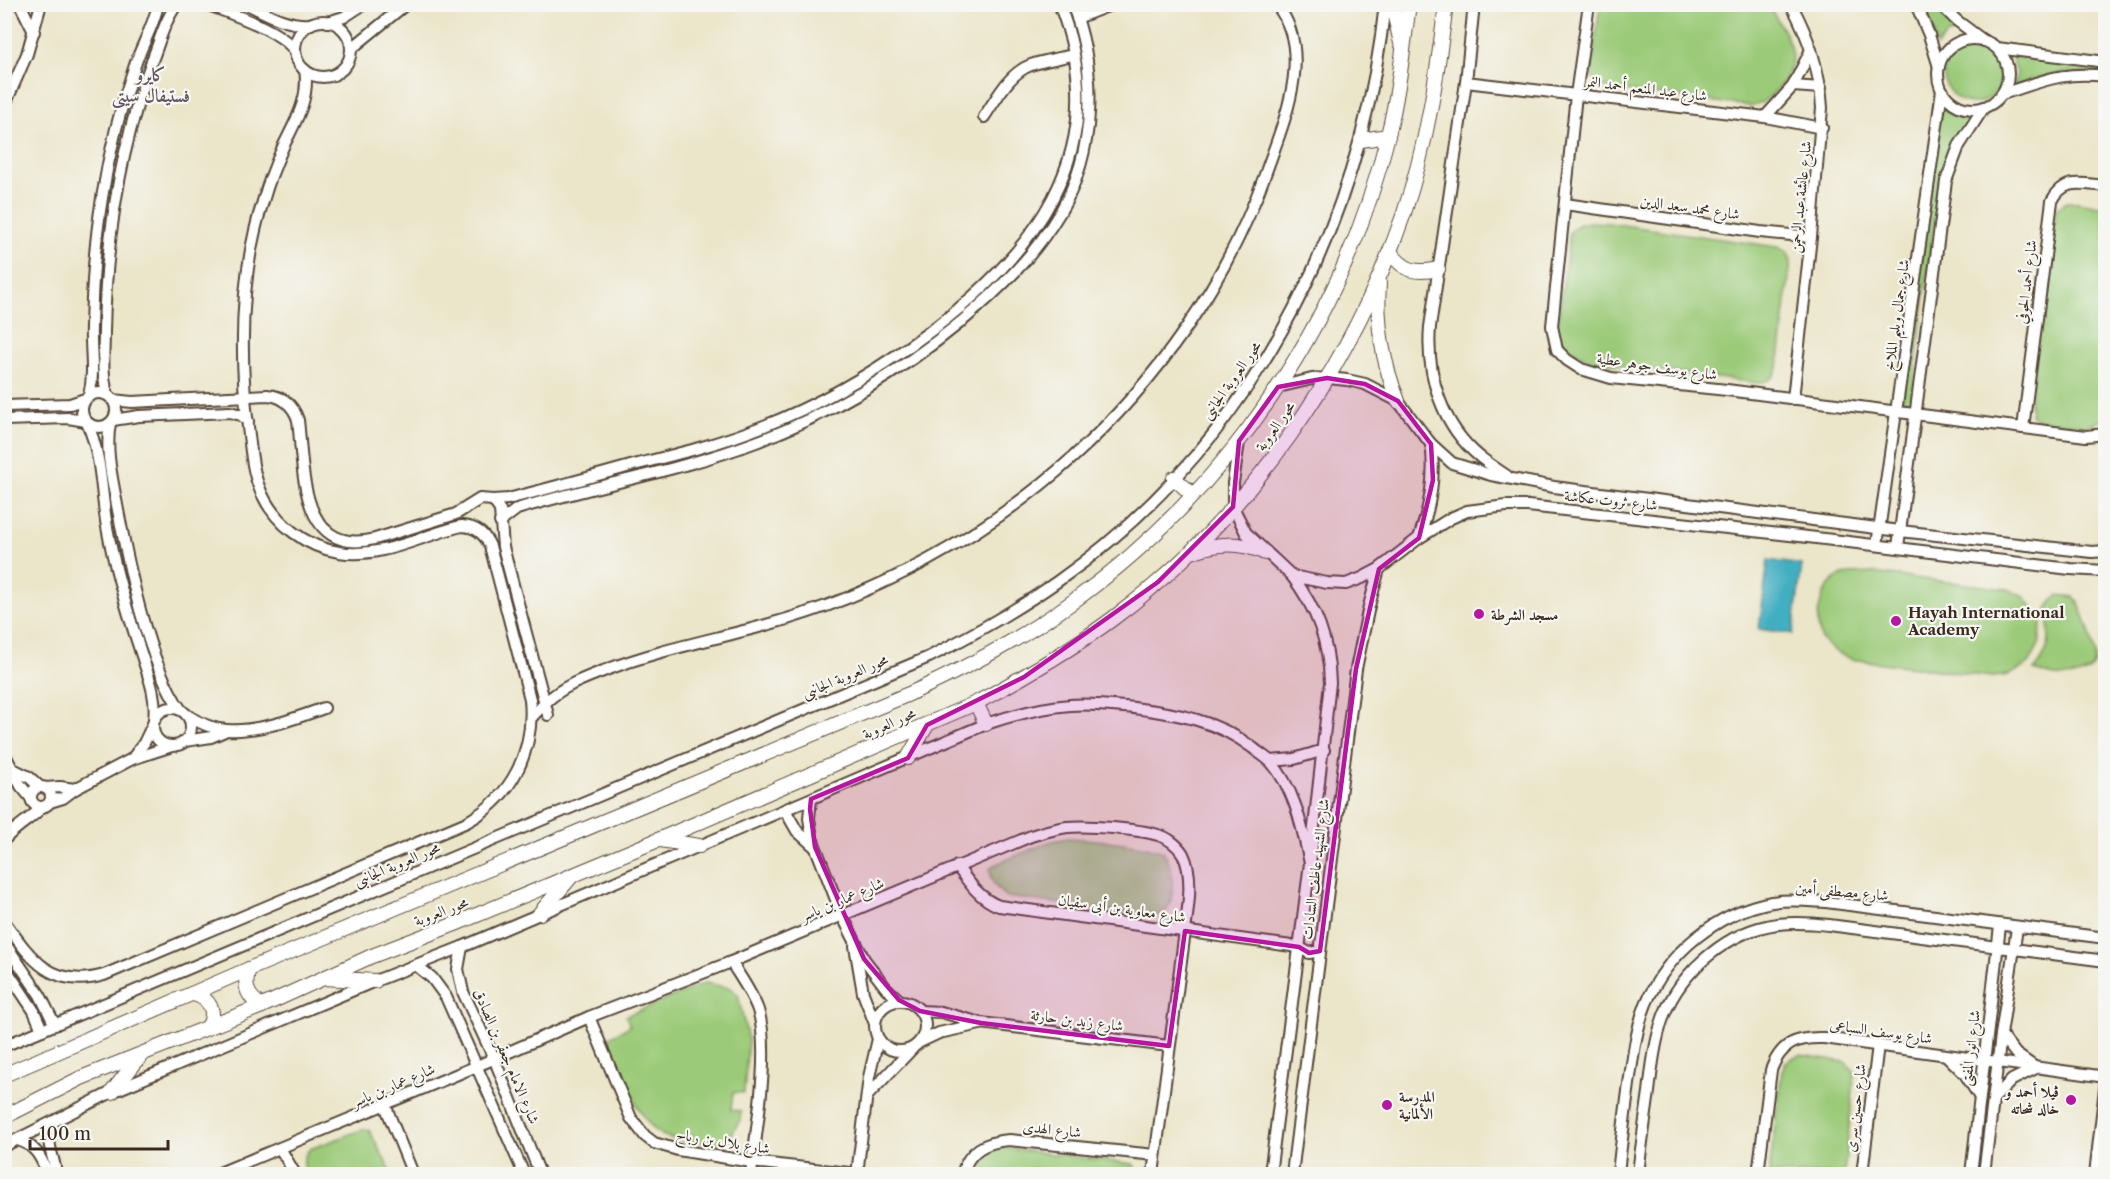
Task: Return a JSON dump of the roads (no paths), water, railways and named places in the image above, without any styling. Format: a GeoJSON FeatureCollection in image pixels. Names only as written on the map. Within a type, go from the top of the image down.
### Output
{"type":"FeatureCollection","features":[{"type":"Feature","properties":{"kind":"main road"},"geometry":{"type":"LineString","coordinates":[[1392,4],[1402,52]]}},
{"type":"Feature","properties":{"kind":"main road","name":"محور العروبة"},"geometry":{"type":"LineString","coordinates":[[4,1075],[249,969],[888,703],[993,653],[1071,603],[1144,544],[1193,495],[1239,441],[1278,387],[1318,319],[1351,248],[1388,136],[1409,4]]}},
{"type":"Feature","properties":{"kind":"main road","name":"محور العروبة"},"geometry":{"type":"LineString","coordinates":[[4,1117],[81,1078],[262,1006],[388,949],[658,840],[976,703],[1024,677],[1116,617],[1190,553],[1233,507],[1285,442],[1327,378],[1390,252],[1413,182],[1435,90],[1446,4]]}},
{"type":"Feature","properties":{"kind":"main road"},"geometry":{"type":"LineString","coordinates":[[1361,140],[1388,136]]}},
{"type":"Feature","properties":{"kind":"main road"},"geometry":{"type":"LineString","coordinates":[[1390,252],[1398,263],[1411,270],[1424,272],[1438,269]]}},
{"type":"Feature","properties":{"kind":"main road"},"geometry":{"type":"LineString","coordinates":[[1380,273],[1378,306],[1380,338],[1390,381],[1398,401]]}},
{"type":"Feature","properties":{"kind":"main road"},"geometry":{"type":"LineString","coordinates":[[1174,478],[1193,495]]}},
{"type":"Feature","properties":{"kind":"main road"},"geometry":{"type":"LineString","coordinates":[[1190,553],[1219,544],[1251,546],[1265,553]]}},
{"type":"Feature","properties":{"kind":"main road"},"geometry":{"type":"LineString","coordinates":[[976,703],[986,724]]}},
{"type":"Feature","properties":{"kind":"main road"},"geometry":{"type":"LineString","coordinates":[[908,758],[927,725]]}},
{"type":"Feature","properties":{"kind":"main road"},"geometry":{"type":"LineString","coordinates":[[658,840],[699,846]]}},
{"type":"Feature","properties":{"kind":"main road"},"geometry":{"type":"LineString","coordinates":[[540,913],[571,876]]}},
{"type":"Feature","properties":{"kind":"main road"},"geometry":{"type":"LineString","coordinates":[[249,969],[246,977],[249,994],[262,1006]]}},
{"type":"Feature","properties":{"kind":"main road"},"geometry":{"type":"LineString","coordinates":[[322,978],[375,981]]}},
{"type":"Feature","properties":{"kind":"main road"},"geometry":{"type":"LineString","coordinates":[[193,994],[207,1000],[211,1006],[212,1021],[208,1027]]}},
{"type":"Feature","properties":{"kind":"main road"},"geometry":{"type":"LineString","coordinates":[[112,1092],[142,1054]]}},
{"type":"Feature","properties":{"kind":"street"},"geometry":{"type":"LineString","coordinates":[[20,4],[34,32]]}},
{"type":"Feature","properties":{"kind":"street"},"geometry":{"type":"LineString","coordinates":[[4,107],[22,68],[34,32],[40,4]]}},
{"type":"Feature","properties":{"kind":"street"},"geometry":{"type":"LineString","coordinates":[[158,4],[155,18],[125,95],[102,198],[94,263],[91,331],[92,381],[82,413],[96,449],[113,559],[130,621],[153,690],[153,730],[160,742],[172,746]]}},
{"type":"Feature","properties":{"kind":"street"},"geometry":{"type":"LineString","coordinates":[[177,4],[167,21],[138,101],[124,156],[115,201],[105,299],[103,371],[116,412],[112,421],[108,447],[134,582],[158,662],[169,689],[191,728],[185,741]]}},
{"type":"Feature","properties":{"kind":"street"},"geometry":{"type":"LineString","coordinates":[[206,4],[279,37],[296,51]]}},
{"type":"Feature","properties":{"kind":"street"},"geometry":{"type":"LineString","coordinates":[[247,4],[285,22],[302,25],[328,22],[344,17],[364,4]]}},
{"type":"Feature","properties":{"kind":"street"},"geometry":{"type":"LineString","coordinates":[[311,24],[298,38],[297,58],[305,70],[321,77],[339,72],[345,66],[351,49],[406,4]]}},
{"type":"Feature","properties":{"kind":"street"},"geometry":{"type":"LineString","coordinates":[[4,406],[64,405],[98,392],[132,402],[274,396],[287,402],[298,420],[309,507],[325,529],[340,538],[358,542],[456,514],[480,499],[508,499],[686,452],[765,426],[841,389],[939,325],[975,296],[1019,249],[1043,217],[1060,187],[1072,144],[1081,70],[1073,55],[1067,25],[1059,4]]}},
{"type":"Feature","properties":{"kind":"street"},"geometry":{"type":"LineString","coordinates":[[500,522],[517,509],[711,457],[755,442],[845,402],[912,360],[996,292],[1036,246],[1059,214],[1073,184],[1084,148],[1089,104],[1081,70],[1077,18],[1071,4]]}},
{"type":"Feature","properties":{"kind":"street"},"geometry":{"type":"LineString","coordinates":[[1077,18],[1113,4]]}},
{"type":"Feature","properties":{"kind":"street"},"geometry":{"type":"LineString","coordinates":[[531,718],[546,702],[585,678],[670,649],[816,610],[909,571],[949,549],[1007,510],[1069,462],[1102,431],[1155,371],[1187,328],[1231,253],[1262,184],[1286,109],[1296,57],[1291,28],[1276,4]]}},
{"type":"Feature","properties":{"kind":"street","name":"محور العروبة الجانبى"},"geometry":{"type":"LineString","coordinates":[[4,1046],[929,657],[1000,619],[1059,580],[1137,516],[1206,442],[1236,402],[1290,317],[1331,231],[1361,140],[1377,62],[1385,4]]}},
{"type":"Feature","properties":{"kind":"street"},"geometry":{"type":"LineString","coordinates":[[1474,4],[1466,82],[1429,343],[1433,381],[1442,405],[1466,443],[1479,457],[1510,478]]}},
{"type":"Feature","properties":{"kind":"street","name":"شارع يوسف جوهر عطية"},"geometry":{"type":"LineString","coordinates":[[1589,4],[1576,95],[1552,326],[1557,350],[1567,360],[1581,369],[1611,378],[2086,436],[2106,434]]}},
{"type":"Feature","properties":{"kind":"street","name":"شارع عائشة عبد الرحمن"},"geometry":{"type":"LineString","coordinates":[[1791,4],[1816,64],[1821,88],[1822,128],[1792,399]]}},
{"type":"Feature","properties":{"kind":"street"},"geometry":{"type":"LineString","coordinates":[[1916,4],[1939,67]]}},
{"type":"Feature","properties":{"kind":"street"},"geometry":{"type":"LineString","coordinates":[[1940,4],[1956,20],[1997,48],[2106,62]]}},
{"type":"Feature","properties":{"kind":"street"},"geometry":{"type":"LineString","coordinates":[[328,22],[345,31],[351,49]]}},
{"type":"Feature","properties":{"kind":"street"},"geometry":{"type":"LineString","coordinates":[[1984,41],[1970,39],[1956,44],[1944,54],[1939,67],[1938,79],[1942,90],[1949,100],[1960,106],[1972,109],[1984,107],[1994,102],[2002,94],[2062,75],[2106,76]]}},
{"type":"Feature","properties":{"kind":"street"},"geometry":{"type":"LineString","coordinates":[[1997,48],[2007,65],[2008,75],[2002,94]]}},
{"type":"Feature","properties":{"kind":"street"},"geometry":{"type":"LineString","coordinates":[[1765,117],[1793,86],[1811,50]]}},
{"type":"Feature","properties":{"kind":"street"},"geometry":{"type":"LineString","coordinates":[[984,117],[1005,86],[1017,73],[1032,65],[1073,55]]}},
{"type":"Feature","properties":{"kind":"street"},"geometry":{"type":"LineString","coordinates":[[4,921],[33,959],[48,971],[75,979],[104,975],[477,816],[505,792],[518,771],[527,748],[531,718],[527,687],[490,546],[483,533],[470,526],[462,526],[368,553],[338,552],[311,543],[283,524],[268,506],[261,493],[253,466],[244,396],[243,318],[253,240],[270,178],[304,103],[305,70]]}},
{"type":"Feature","properties":{"kind":"street","name":"شارع عبد المنعم أحمد النمر"},"geometry":{"type":"LineString","coordinates":[[1466,82],[1765,117],[1822,128]]}},
{"type":"Feature","properties":{"kind":"street"},"geometry":{"type":"LineString","coordinates":[[1793,86],[1821,88]]}},
{"type":"Feature","properties":{"kind":"street","name":"شارع جمال ويليم الملاخ"},"geometry":{"type":"LineString","coordinates":[[1877,545],[1942,90]]}},
{"type":"Feature","properties":{"kind":"street","name":"شارع جمال ويليم الملاخ"},"geometry":{"type":"LineString","coordinates":[[1898,547],[1946,181],[1959,146],[1984,107]]}},
{"type":"Feature","properties":{"kind":"street","name":"شارع أحمد الحوفي"},"geometry":{"type":"LineString","coordinates":[[2023,428],[2052,201],[2064,186],[2076,183],[2106,186]]}},
{"type":"Feature","properties":{"kind":"street","name":"شارع محمد سعد الدين"},"geometry":{"type":"LineString","coordinates":[[1565,204],[1760,232],[1811,237]]}},
{"type":"Feature","properties":{"kind":"street"},"geometry":{"type":"LineString","coordinates":[[904,350],[912,360]]}},
{"type":"Feature","properties":{"kind":"street","name":"شارع ثروت عكاشة"},"geometry":{"type":"LineString","coordinates":[[1278,387],[1327,378],[1365,384],[1398,401],[1431,444],[1452,463],[1472,471],[1554,487],[1900,531],[2106,551]]}},
{"type":"Feature","properties":{"kind":"street"},"geometry":{"type":"LineString","coordinates":[[4,420],[68,418],[101,427],[112,421],[139,416],[230,412],[241,415],[248,421]]}},
{"type":"Feature","properties":{"kind":"street","name":"شارع ثروت عكاشة"},"geometry":{"type":"LineString","coordinates":[[1239,441],[1233,483],[1233,507],[1246,533],[1292,576],[1319,582],[1346,584],[1379,568],[1419,538],[1467,511],[1517,506],[2106,571]]}},
{"type":"Feature","properties":{"kind":"street"},"geometry":{"type":"LineString","coordinates":[[1419,538],[1431,499],[1434,470],[1431,444]]}},
{"type":"Feature","properties":{"kind":"street"},"geometry":{"type":"LineString","coordinates":[[493,500],[500,510],[503,547],[548,715]]}},
{"type":"Feature","properties":{"kind":"street"},"geometry":{"type":"LineString","coordinates":[[2021,563],[2024,550],[2022,544]]}},
{"type":"Feature","properties":{"kind":"street"},"geometry":{"type":"LineString","coordinates":[[2035,564],[2034,555],[2038,546]]}},
{"type":"Feature","properties":{"kind":"street","name":"شارع الشهيد عاطف السادات"},"geometry":{"type":"LineString","coordinates":[[1292,1174],[1356,669],[1379,568]]}},
{"type":"Feature","properties":{"kind":"street","name":"شارع الشهيد عاطف السادات"},"geometry":{"type":"LineString","coordinates":[[1270,1174],[1324,750],[1330,683],[1326,644],[1313,608],[1292,576]]}},
{"type":"Feature","properties":{"kind":"street","name":"شارع الشهيد عاطف السادات"},"geometry":{"type":"LineString","coordinates":[[986,724],[1038,709],[1071,705],[1106,705],[1164,712],[1218,726],[1270,761],[1282,778],[1299,813],[1310,863]]}},
{"type":"Feature","properties":{"kind":"street"},"geometry":{"type":"LineString","coordinates":[[132,759],[144,743],[157,715],[166,709],[171,708],[202,724],[227,730]]}},
{"type":"Feature","properties":{"kind":"street"},"geometry":{"type":"LineString","coordinates":[[4,840],[20,823],[46,805],[63,798],[75,789],[132,759],[185,741],[211,737],[227,730],[273,724],[324,708]]}},
{"type":"Feature","properties":{"kind":"street"},"geometry":{"type":"LineString","coordinates":[[4,1146],[112,1092],[375,981],[462,947],[986,724]]}},
{"type":"Feature","properties":{"kind":"street"},"geometry":{"type":"LineString","coordinates":[[1270,761],[1286,761],[1324,750]]}},
{"type":"Feature","properties":{"kind":"street"},"geometry":{"type":"LineString","coordinates":[[4,753],[15,770],[21,786],[35,806],[46,805]]}},
{"type":"Feature","properties":{"kind":"street"},"geometry":{"type":"LineString","coordinates":[[15,770],[50,792],[46,805]]}},
{"type":"Feature","properties":{"kind":"street"},"geometry":{"type":"LineString","coordinates":[[20,823],[33,790],[43,787],[75,789]]}},
{"type":"Feature","properties":{"kind":"street"},"geometry":{"type":"LineString","coordinates":[[811,799],[809,818],[815,847],[855,943],[874,974],[899,1000],[914,1005],[920,1011],[925,1023],[925,1030],[916,1045],[907,1050],[888,1048],[878,1040]]}},
{"type":"Feature","properties":{"kind":"street"},"geometry":{"type":"LineString","coordinates":[[785,810],[796,831],[815,847]]}},
{"type":"Feature","properties":{"kind":"street","name":"شارع عمار بن ياسر"},"geometry":{"type":"LineString","coordinates":[[217,1174],[589,1017],[731,962],[1031,836],[1058,829],[1086,827],[1158,835],[1173,843],[1184,855],[1188,881],[1185,931],[1153,1174]]}},
{"type":"Feature","properties":{"kind":"street","name":"شارع معاوية بن أبى سفيان"},"geometry":{"type":"LineString","coordinates":[[957,866],[980,895],[999,906],[1299,947],[1309,953],[1320,951]]}},
{"type":"Feature","properties":{"kind":"street","name":"شارع مصطفى أمين"},"geometry":{"type":"LineString","coordinates":[[1618,1174],[1635,1047],[1646,1004],[1662,973],[1680,953],[1702,933],[1725,919],[1757,906],[1798,900],[2106,938]]}},
{"type":"Feature","properties":{"kind":"street"},"geometry":{"type":"LineString","coordinates":[[1638,1174],[1655,1050],[1665,1014],[1672,999],[1694,969],[1732,940],[1766,926],[1800,922],[2106,961]]}},
{"type":"Feature","properties":{"kind":"street","name":"شارع انور المفتى"},"geometry":{"type":"LineString","coordinates":[[1971,1174],[2000,926]]}},
{"type":"Feature","properties":{"kind":"street","name":"شارع انور المفتى"},"geometry":{"type":"LineString","coordinates":[[1984,1174],[2017,928]]}},
{"type":"Feature","properties":{"kind":"street"},"geometry":{"type":"LineString","coordinates":[[4,942],[55,1025]]}},
{"type":"Feature","properties":{"kind":"street"},"geometry":{"type":"LineString","coordinates":[[855,943],[862,993],[875,1024],[878,1040],[867,1096],[858,1174]]}},
{"type":"Feature","properties":{"kind":"street","name":"شارع الامام جعفر بن الصادق"},"geometry":{"type":"LineString","coordinates":[[462,947],[458,969],[460,980],[540,1174]]}},
{"type":"Feature","properties":{"kind":"street"},"geometry":{"type":"LineString","coordinates":[[731,962],[752,995],[761,1023],[762,1065],[751,1174]]}},
{"type":"Feature","properties":{"kind":"street","name":"شارع الامام جعفر بن الصادق"},"geometry":{"type":"LineString","coordinates":[[416,965],[440,987],[524,1174]]}},
{"type":"Feature","properties":{"kind":"street"},"geometry":{"type":"LineString","coordinates":[[4,966],[25,997],[42,1030]]}},
{"type":"Feature","properties":{"kind":"street"},"geometry":{"type":"LineString","coordinates":[[1297,968],[1307,966],[1318,970]]}},
{"type":"Feature","properties":{"kind":"street"},"geometry":{"type":"LineString","coordinates":[[25,997],[44,1004]]}},
{"type":"Feature","properties":{"kind":"street"},"geometry":{"type":"LineString","coordinates":[[875,1024],[882,1008],[899,1000]]}},
{"type":"Feature","properties":{"kind":"street","name":"شارع زيد بن حارثة"},"geometry":{"type":"LineString","coordinates":[[920,1011],[941,1012],[981,1023],[1169,1046]]}},
{"type":"Feature","properties":{"kind":"street","name":"شارع بلال بن رباح"},"geometry":{"type":"LineString","coordinates":[[589,1017],[632,1118],[645,1136],[664,1147],[752,1162],[858,1174]]}},
{"type":"Feature","properties":{"kind":"street","name":"شارع زيد بن حارثة"},"geometry":{"type":"LineString","coordinates":[[867,1096],[916,1045],[950,1030],[981,1023]]}},
{"type":"Feature","properties":{"kind":"street"},"geometry":{"type":"LineString","coordinates":[[1994,1098],[2012,1080],[2036,1068],[2016,1054],[2001,1035]]}},
{"type":"Feature","properties":{"kind":"street","name":"شارع يوسف السباعى"},"geometry":{"type":"LineString","coordinates":[[1758,1174],[1771,1070],[1775,1058],[1796,1040],[1809,1037],[1878,1045],[2106,1078]]}},
{"type":"Feature","properties":{"kind":"street","name":"شارع حسين سرى"},"geometry":{"type":"LineString","coordinates":[[1862,1174],[1878,1045]]}},
{"type":"Feature","properties":{"kind":"street"},"geometry":{"type":"LineString","coordinates":[[1947,1056],[1965,1074],[1979,1096]]}},
{"type":"Feature","properties":{"kind":"street"},"geometry":{"type":"LineString","coordinates":[[2095,1174],[2106,1078]]}},
{"type":"Feature","properties":{"kind":"street"},"geometry":{"type":"LineString","coordinates":[[385,1105],[413,1174]]}},
{"type":"Feature","properties":{"kind":"street"},"geometry":{"type":"LineString","coordinates":[[53,1122],[49,1148],[56,1174]]}},
{"type":"Feature","properties":{"kind":"street"},"geometry":{"type":"LineString","coordinates":[[1623,1125],[1644,1128]]}},
{"type":"Feature","properties":{"kind":"street"},"geometry":{"type":"LineString","coordinates":[[1621,1139],[1642,1142]]}},
{"type":"Feature","properties":{"kind":"street"},"geometry":{"type":"LineString","coordinates":[[17,1140],[35,1149],[48,1174]]}},
{"type":"Feature","properties":{"kind":"street","name":"شارع الهدى"},"geometry":{"type":"LineString","coordinates":[[962,1174],[970,1156],[977,1149],[992,1141],[1009,1140],[1155,1155]]}},
{"type":"Feature","properties":{"kind":"street"},"geometry":{"type":"LineString","coordinates":[[280,1148],[295,1174]]}},
{"type":"Feature","properties":{"kind":"water"},"geometry":{"type":"Polygon","coordinates":[[[1768,560],[1802,565],[1793,634],[1759,629],[1768,560]]]}},
{"type":"Feature","properties":{"kind":"place","name":"مسجد الشرطة"},"geometry":{"type":"Point","coordinates":[1479,614]}},
{"type":"Feature","properties":{"kind":"place","name":"Hayah International Academy"},"geometry":{"type":"Point","coordinates":[1896,621]}},
{"type":"Feature","properties":{"kind":"place","name":"ڤيلا أحمد و خالد شحاته"},"geometry":{"type":"Point","coordinates":[2071,1100]}},
{"type":"Feature","properties":{"kind":"place","name":"المدرسة الألمانية"},"geometry":{"type":"Point","coordinates":[1387,1105]}},
{"type":"Feature","properties":{"kind":"district","name":"كايرو فستيفال سيتى"},"geometry":{"type":"Point","coordinates":[151,85]}}]}
